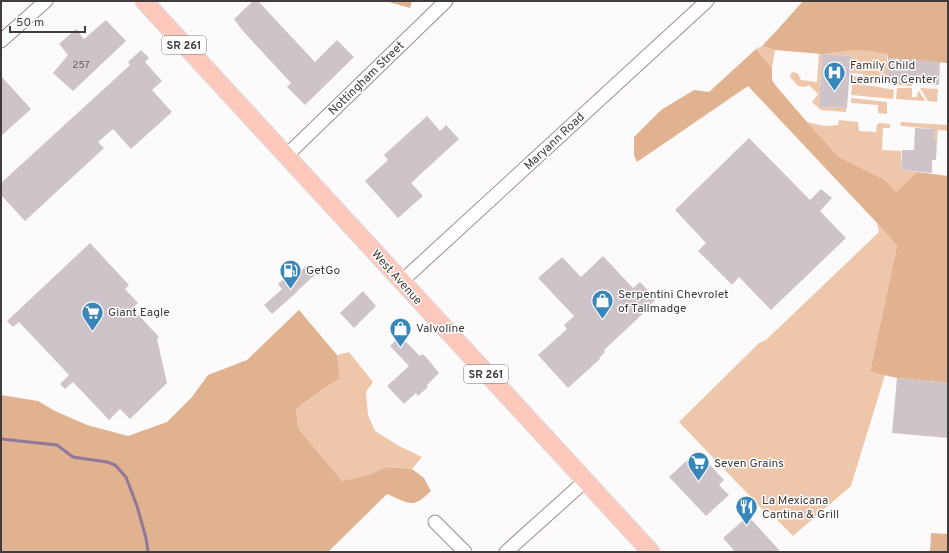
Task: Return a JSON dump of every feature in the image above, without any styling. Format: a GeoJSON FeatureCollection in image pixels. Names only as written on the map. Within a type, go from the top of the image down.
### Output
{"type":"FeatureCollection","features":[{"type":"Feature","properties":{"kind":"main road","name":"West Avenue"},"geometry":{"type":"LineString","coordinates":[[144,1],[651,552]]}},
{"type":"Feature","properties":{"kind":"street"},"geometry":{"type":"LineString","coordinates":[[1,41],[46,1]]}},
{"type":"Feature","properties":{"kind":"street","name":"Nottingham Street"},"geometry":{"type":"LineString","coordinates":[[286,156],[446,1]]}},
{"type":"Feature","properties":{"kind":"street","name":"Maryann Road"},"geometry":{"type":"LineString","coordinates":[[402,281],[707,1]]}},
{"type":"Feature","properties":{"kind":"street"},"geometry":{"type":"LineString","coordinates":[[506,552],[585,481]]}},
{"type":"Feature","properties":{"kind":"street"},"geometry":{"type":"LineString","coordinates":[[435,522],[465,552]]}},
{"type":"Feature","properties":{"kind":"shaded area"},"geometry":{"type":"Polygon","coordinates":[[[385,1],[412,1],[410,8],[385,1]]]}},
{"type":"Feature","properties":{"kind":"shaded area"},"geometry":{"type":"Polygon","coordinates":[[[803,1],[948,1],[948,63],[888,58],[887,54],[870,51],[851,50],[822,54],[775,50],[762,46],[803,1]]]}},
{"type":"Feature","properties":{"kind":"shaded area"},"geometry":{"type":"Polygon","coordinates":[[[762,46],[775,50],[772,68],[756,49],[762,46]]]}},
{"type":"Feature","properties":{"kind":"shaded area"},"geometry":{"type":"Polygon","coordinates":[[[756,49],[772,68],[772,80],[776,86],[839,157],[885,180],[896,192],[917,172],[948,176],[948,383],[897,378],[870,372],[897,246],[748,86],[637,162],[634,155],[634,137],[661,110],[694,90],[709,92],[756,49]]]}},
{"type":"Feature","properties":{"kind":"shaded area"},"geometry":{"type":"Polygon","coordinates":[[[851,50],[887,54],[887,81],[912,83],[912,86],[863,82],[863,74],[850,73],[851,56],[822,54],[819,107],[846,108],[846,112],[821,110],[812,102],[818,94],[809,85],[806,87],[798,86],[791,78],[790,74],[794,72],[798,74],[801,80],[817,82],[819,53],[851,50]]]}},
{"type":"Feature","properties":{"kind":"shaded area"},"geometry":{"type":"Polygon","coordinates":[[[853,76],[861,77],[860,85],[894,90],[893,99],[851,95],[853,76]]]}},
{"type":"Feature","properties":{"kind":"shaded area"},"geometry":{"type":"Polygon","coordinates":[[[897,88],[912,88],[912,97],[917,97],[919,91],[925,101],[896,99],[897,88]]]}},
{"type":"Feature","properties":{"kind":"shaded area"},"geometry":{"type":"Polygon","coordinates":[[[920,88],[938,89],[937,102],[928,101],[920,88]]]}},
{"type":"Feature","properties":{"kind":"shaded area"},"geometry":{"type":"Polygon","coordinates":[[[851,98],[887,102],[887,114],[878,113],[878,105],[851,103],[851,98]]]}},
{"type":"Feature","properties":{"kind":"shaded area"},"geometry":{"type":"Polygon","coordinates":[[[839,120],[858,122],[859,131],[876,132],[877,125],[879,123],[890,124],[890,128],[883,128],[882,150],[901,151],[901,170],[917,172],[896,192],[885,180],[839,157],[807,122],[824,126],[838,125],[839,120]]]}},
{"type":"Feature","properties":{"kind":"shaded area"},"geometry":{"type":"Polygon","coordinates":[[[901,122],[948,125],[948,131],[938,130],[937,141],[934,141],[935,129],[902,126],[900,124],[901,122]]]}},
{"type":"Feature","properties":{"kind":"shaded area"},"geometry":{"type":"Polygon","coordinates":[[[877,223],[897,246],[870,372],[885,375],[851,486],[793,536],[767,510],[765,512],[679,422],[759,343],[766,340],[879,232],[877,223]]]}},
{"type":"Feature","properties":{"kind":"shaded area"},"geometry":{"type":"Polygon","coordinates":[[[299,310],[337,355],[340,378],[296,409],[298,428],[342,481],[368,475],[387,467],[412,469],[424,478],[431,491],[425,497],[415,503],[410,503],[387,494],[328,552],[1,552],[1,395],[38,401],[55,411],[87,425],[128,436],[167,422],[192,397],[208,375],[247,360],[299,310]]]}},
{"type":"Feature","properties":{"kind":"shaded area"},"geometry":{"type":"Polygon","coordinates":[[[349,352],[373,382],[366,392],[368,415],[375,431],[399,446],[422,457],[412,469],[387,467],[368,475],[342,481],[298,428],[296,409],[340,378],[337,355],[349,352]]]}},
{"type":"Feature","properties":{"kind":"shaded area"},"geometry":{"type":"Polygon","coordinates":[[[931,533],[948,534],[948,552],[930,552],[931,533]]]}},
{"type":"Feature","properties":{"kind":"building"},"geometry":{"type":"Polygon","coordinates":[[[253,1],[258,1],[315,62],[337,40],[354,57],[305,105],[287,87],[291,83],[242,30],[234,19],[253,1]]]}},
{"type":"Feature","properties":{"kind":"building"},"geometry":{"type":"Polygon","coordinates":[[[106,20],[126,41],[73,91],[53,73],[68,55],[59,44],[76,29],[84,39],[106,20]]]}},
{"type":"Feature","properties":{"kind":"building"},"geometry":{"type":"Polygon","coordinates":[[[141,50],[149,58],[145,62],[162,81],[152,90],[172,112],[131,149],[113,129],[98,142],[104,148],[25,221],[1,195],[1,183],[130,65],[128,62],[141,50]]]}},
{"type":"Feature","properties":{"kind":"building","name":"Family Child Learning Center"},"geometry":{"type":"Polygon","coordinates":[[[822,54],[851,56],[847,108],[819,107],[822,54]]]}},
{"type":"Feature","properties":{"kind":"building"},"geometry":{"type":"Polygon","coordinates":[[[888,58],[940,62],[939,85],[886,81],[888,58]]]}},
{"type":"Feature","properties":{"kind":"building"},"geometry":{"type":"Polygon","coordinates":[[[1,76],[31,109],[1,136],[1,76]]]}},
{"type":"Feature","properties":{"kind":"building"},"geometry":{"type":"Polygon","coordinates":[[[427,116],[440,131],[446,125],[459,139],[411,183],[423,196],[398,218],[365,181],[388,160],[384,155],[427,116]]]}},
{"type":"Feature","properties":{"kind":"building"},"geometry":{"type":"Polygon","coordinates":[[[915,128],[935,129],[934,141],[937,141],[936,160],[932,160],[932,173],[901,170],[902,150],[914,150],[915,128]]]}},
{"type":"Feature","properties":{"kind":"building"},"geometry":{"type":"Polygon","coordinates":[[[749,138],[810,200],[821,189],[832,198],[820,211],[846,238],[771,310],[739,277],[732,285],[698,251],[706,243],[675,210],[749,138]]]}},
{"type":"Feature","properties":{"kind":"building","name":"Giant Eagle"},"geometry":{"type":"Polygon","coordinates":[[[90,243],[129,285],[125,289],[138,303],[132,308],[159,337],[157,339],[167,383],[130,419],[120,409],[109,420],[73,382],[65,389],[60,384],[69,375],[19,322],[13,327],[7,321],[90,243]]]}},
{"type":"Feature","properties":{"kind":"building","name":"Serpentini Chevrolet of Tallmadge"},"geometry":{"type":"Polygon","coordinates":[[[603,256],[633,288],[640,282],[656,299],[649,306],[650,307],[604,350],[605,352],[599,358],[600,359],[568,388],[538,355],[567,329],[564,325],[574,316],[538,278],[562,257],[581,277],[603,256]]]}},
{"type":"Feature","properties":{"kind":"building","name":"GetGo"},"geometry":{"type":"Polygon","coordinates":[[[306,266],[315,275],[272,314],[264,305],[282,289],[278,284],[285,278],[289,282],[306,266]]]}},
{"type":"Feature","properties":{"kind":"building"},"geometry":{"type":"Polygon","coordinates":[[[363,291],[376,306],[354,328],[340,313],[363,291]]]}},
{"type":"Feature","properties":{"kind":"building"},"geometry":{"type":"Polygon","coordinates":[[[400,336],[420,356],[422,354],[426,357],[439,373],[427,385],[428,387],[418,396],[416,393],[404,404],[387,386],[409,366],[390,346],[400,336]]]}},
{"type":"Feature","properties":{"kind":"building"},"geometry":{"type":"Polygon","coordinates":[[[897,378],[948,383],[948,438],[892,433],[897,378]]]}},
{"type":"Feature","properties":{"kind":"building","name":"Seven Grains"},"geometry":{"type":"Polygon","coordinates":[[[697,451],[724,480],[719,485],[729,495],[706,516],[669,477],[697,451]]]}},
{"type":"Feature","properties":{"kind":"building","name":"La Mexicana Cantina & Grill"},"geometry":{"type":"Polygon","coordinates":[[[748,516],[781,552],[735,552],[723,538],[748,516]]]}},
{"type":"Feature","properties":{"kind":"waterway"},"geometry":{"type":"LineString","coordinates":[[1,439],[57,445],[73,457],[107,462],[115,465],[126,477],[137,506],[146,538],[148,552]]}},
{"type":"Feature","properties":{"kind":"place","name":"Family Child Learning Center"},"geometry":{"type":"Point","coordinates":[834,92]}},
{"type":"Feature","properties":{"kind":"place","name":"GetGo"},"geometry":{"type":"Point","coordinates":[290,290]}},
{"type":"Feature","properties":{"kind":"place","name":"Serpentini Chevrolet of Tallmadge"},"geometry":{"type":"Point","coordinates":[602,320]}},
{"type":"Feature","properties":{"kind":"place","name":"Giant Eagle"},"geometry":{"type":"Point","coordinates":[92,332]}},
{"type":"Feature","properties":{"kind":"place","name":"Valvoline"},"geometry":{"type":"Point","coordinates":[401,348]}},
{"type":"Feature","properties":{"kind":"place","name":"Seven Grains"},"geometry":{"type":"Point","coordinates":[698,482]}},
{"type":"Feature","properties":{"kind":"place","name":"La Mexicana Cantina & Grill"},"geometry":{"type":"Point","coordinates":[747,526]}}]}
